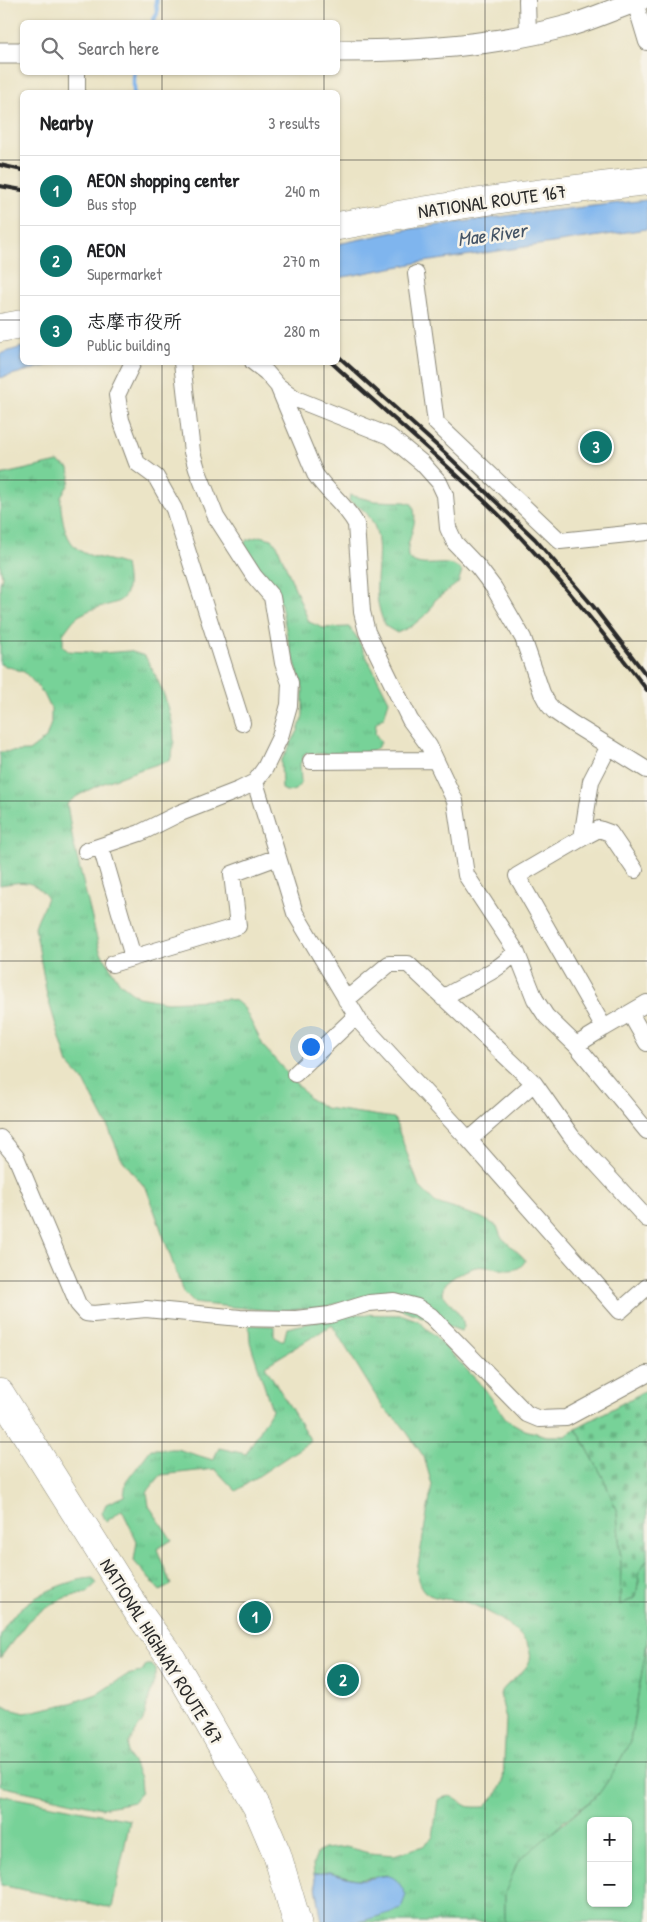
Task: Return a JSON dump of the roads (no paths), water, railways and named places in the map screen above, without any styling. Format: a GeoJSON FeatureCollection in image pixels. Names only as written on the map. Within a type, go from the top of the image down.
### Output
{"type":"FeatureCollection","features":[{"type":"Feature","properties":{"kind":"highway","name":"NATIONAL ROUTE 167"},"geometry":{"type":"LineString","coordinates":[[340,226],[463,203],[567,189],[647,181]]}},
{"type":"Feature","properties":{"kind":"highway"},"geometry":{"type":"LineString","coordinates":[[0,328],[20,324]]}},
{"type":"Feature","properties":{"kind":"highway","name":"NATIONAL HIGHWAY ROUTE 167"},"geometry":{"type":"LineString","coordinates":[[0,1393],[138,1612],[168,1653],[257,1807],[277,1854],[297,1922]]}},
{"type":"Feature","properties":{"kind":"street"},"geometry":{"type":"LineString","coordinates":[[527,0],[528,36]]}},
{"type":"Feature","properties":{"kind":"street"},"geometry":{"type":"LineString","coordinates":[[340,51],[448,47],[528,36],[570,25],[638,1],[647,42]]}},
{"type":"Feature","properties":{"kind":"street"},"geometry":{"type":"LineString","coordinates":[[0,53],[20,53]]}},
{"type":"Feature","properties":{"kind":"street"},"geometry":{"type":"LineString","coordinates":[[77,75],[77,90]]}},
{"type":"Feature","properties":{"kind":"street"},"geometry":{"type":"LineString","coordinates":[[416,274],[436,423],[560,541],[647,532]]}},
{"type":"Feature","properties":{"kind":"street"},"geometry":{"type":"LineString","coordinates":[[132,365],[117,395],[121,420],[137,463],[156,477],[174,509],[242,723]]}},
{"type":"Feature","properties":{"kind":"street"},"geometry":{"type":"LineString","coordinates":[[133,956],[94,849],[140,833],[180,813],[255,782],[265,768],[280,737],[289,705],[290,683],[283,663],[272,597],[254,576],[216,517],[196,469],[192,452],[182,365]]}},
{"type":"Feature","properties":{"kind":"street"},"geometry":{"type":"LineString","coordinates":[[257,365],[278,386],[296,399],[389,436],[422,463],[439,482],[445,495],[448,528],[454,543],[478,567],[494,588],[523,638],[542,693],[548,704],[554,711],[573,724],[647,770]]}},
{"type":"Feature","properties":{"kind":"street"},"geometry":{"type":"LineString","coordinates":[[278,386],[315,474],[352,516],[356,524],[362,612],[366,632],[410,720],[429,746],[455,801],[466,875],[516,950],[535,999],[546,1016],[576,1046],[647,1131]]}},
{"type":"Feature","properties":{"kind":"street"},"geometry":{"type":"LineString","coordinates":[[582,838],[591,781],[609,746]]}},
{"type":"Feature","properties":{"kind":"street"},"geometry":{"type":"LineString","coordinates":[[311,761],[434,760]]}},
{"type":"Feature","properties":{"kind":"street"},"geometry":{"type":"LineString","coordinates":[[255,782],[295,913],[346,1000],[366,1029],[469,1140],[620,1311],[647,1287]]}},
{"type":"Feature","properties":{"kind":"street"},"geometry":{"type":"LineString","coordinates":[[604,1028],[517,876],[599,829],[610,833],[635,870]]}},
{"type":"Feature","properties":{"kind":"street"},"geometry":{"type":"LineString","coordinates":[[112,964],[133,956],[238,926],[232,874],[278,857]]}},
{"type":"Feature","properties":{"kind":"street"},"geometry":{"type":"LineString","coordinates":[[443,998],[456,990],[468,986],[508,960],[516,950]]}},
{"type":"Feature","properties":{"kind":"street"},"geometry":{"type":"LineString","coordinates":[[346,1000],[389,964],[408,964],[534,1083],[572,1137],[647,1219]]}},
{"type":"Feature","properties":{"kind":"street"},"geometry":{"type":"LineString","coordinates":[[576,1046],[647,1003]]}},
{"type":"Feature","properties":{"kind":"street"},"geometry":{"type":"LineString","coordinates":[[630,1013],[647,1043]]}},
{"type":"Feature","properties":{"kind":"street"},"geometry":{"type":"LineString","coordinates":[[295,1074],[356,1016]]}},
{"type":"Feature","properties":{"kind":"street"},"geometry":{"type":"LineString","coordinates":[[469,1140],[534,1083]]}},
{"type":"Feature","properties":{"kind":"street"},"geometry":{"type":"LineString","coordinates":[[0,1138],[16,1157],[78,1304],[86,1313],[146,1309],[240,1318],[296,1319],[330,1315],[369,1302],[394,1301],[417,1307],[431,1316],[527,1414],[539,1419],[566,1418],[647,1374]]}},
{"type":"Feature","properties":{"kind":"water","name":"Mae River"},"geometry":{"type":"Polygon","coordinates":[[[647,200],[647,229],[417,263],[340,278],[340,244],[404,230],[513,215],[647,200]]]}},
{"type":"Feature","properties":{"kind":"water"},"geometry":{"type":"Polygon","coordinates":[[[20,348],[20,365],[49,365],[0,378],[0,354],[20,348]]]}},
{"type":"Feature","properties":{"kind":"water"},"geometry":{"type":"Polygon","coordinates":[[[329,1872],[356,1879],[390,1876],[395,1879],[406,1895],[401,1908],[359,1922],[322,1922],[314,1874],[329,1872]]]}},
{"type":"Feature","properties":{"kind":"waterway"},"geometry":{"type":"LineString","coordinates":[[154,20],[157,13],[156,0]]}},
{"type":"Feature","properties":{"kind":"waterway"},"geometry":{"type":"LineString","coordinates":[[134,75],[134,90]]}},
{"type":"Feature","properties":{"kind":"railway"},"geometry":{"type":"LineString","coordinates":[[0,165],[20,170]]}},
{"type":"Feature","properties":{"kind":"railway"},"geometry":{"type":"LineString","coordinates":[[0,186],[20,190]]}},
{"type":"Feature","properties":{"kind":"railway"},"geometry":{"type":"LineString","coordinates":[[340,358],[445,453],[535,539],[593,606],[647,676]]}},
{"type":"Feature","properties":{"kind":"railway"},"geometry":{"type":"LineString","coordinates":[[334,365],[497,513],[575,599],[647,690]]}},
{"type":"Feature","properties":{"kind":"place","name":"志摩市役所"},"geometry":{"type":"Point","coordinates":[596,447]}},
{"type":"Feature","properties":{"kind":"place","name":"AEON shopping center"},"geometry":{"type":"Point","coordinates":[255,1617]}},
{"type":"Feature","properties":{"kind":"place","name":"AEON"},"geometry":{"type":"Point","coordinates":[343,1680]}}]}
